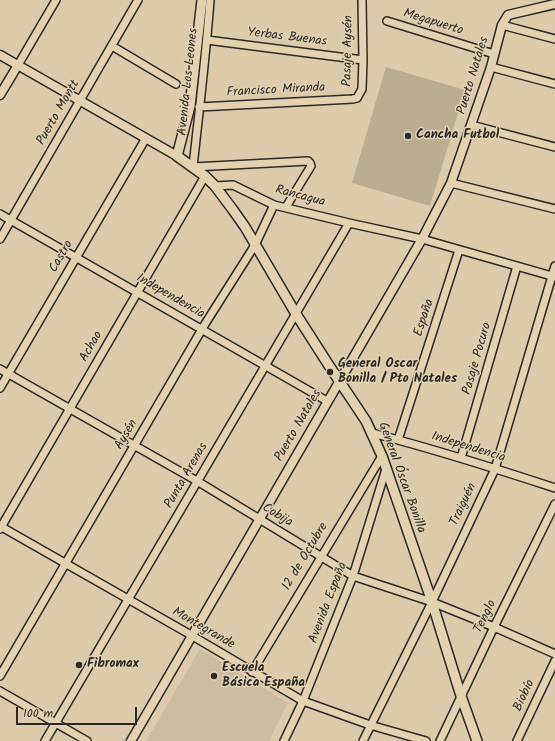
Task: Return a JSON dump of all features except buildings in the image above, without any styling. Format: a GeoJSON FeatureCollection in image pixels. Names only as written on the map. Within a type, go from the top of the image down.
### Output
{"type":"FeatureCollection","features":[{"type":"Feature","properties":{"kind":"main road","name":"Avenida Los Leones"},"geometry":{"type":"LineString","coordinates":[[177,156],[190,106],[202,0]]}},
{"type":"Feature","properties":{"kind":"main road"},"geometry":{"type":"LineString","coordinates":[[177,156],[194,167],[215,186]]}},
{"type":"Feature","properties":{"kind":"main road","name":"General Óscar Bonilla"},"geometry":{"type":"LineString","coordinates":[[215,186],[245,227],[296,314],[366,421],[372,433],[382,456],[432,602],[461,696],[477,741]]}},
{"type":"Feature","properties":{"kind":"street"},"geometry":{"type":"LineString","coordinates":[[0,95],[56,0]]}},
{"type":"Feature","properties":{"kind":"street","name":"Puerto Montt"},"geometry":{"type":"LineString","coordinates":[[0,239],[138,0]]}},
{"type":"Feature","properties":{"kind":"street","name":"Avenida Los Leones"},"geometry":{"type":"LineString","coordinates":[[194,167],[210,0]]}},
{"type":"Feature","properties":{"kind":"street","name":"Pasaje Aysén"},"geometry":{"type":"LineString","coordinates":[[353,99],[357,98],[362,89],[362,0]]}},
{"type":"Feature","properties":{"kind":"street"},"geometry":{"type":"LineString","coordinates":[[555,4],[508,15],[502,25],[555,39]]}},
{"type":"Feature","properties":{"kind":"street","name":"Megapuerto"},"geometry":{"type":"LineString","coordinates":[[387,21],[494,54]]}},
{"type":"Feature","properties":{"kind":"street","name":"Puerto Natales"},"geometry":{"type":"LineString","coordinates":[[130,741],[422,238],[451,183],[491,67],[502,25]]}},
{"type":"Feature","properties":{"kind":"street","name":"Yerbas Buenas"},"geometry":{"type":"LineString","coordinates":[[207,40],[363,60]]}},
{"type":"Feature","properties":{"kind":"street"},"geometry":{"type":"LineString","coordinates":[[112,46],[176,84]]}},
{"type":"Feature","properties":{"kind":"street"},"geometry":{"type":"LineString","coordinates":[[0,55],[177,156]]}},
{"type":"Feature","properties":{"kind":"street"},"geometry":{"type":"LineString","coordinates":[[491,67],[555,84]]}},
{"type":"Feature","properties":{"kind":"street","name":"Francisco Miranda"},"geometry":{"type":"LineString","coordinates":[[199,107],[353,99]]}},
{"type":"Feature","properties":{"kind":"street"},"geometry":{"type":"LineString","coordinates":[[471,124],[555,147]]}},
{"type":"Feature","properties":{"kind":"street","name":"Castro"},"geometry":{"type":"LineString","coordinates":[[0,388],[146,138]]}},
{"type":"Feature","properties":{"kind":"street"},"geometry":{"type":"LineString","coordinates":[[194,167],[308,161],[311,166],[286,207]]}},
{"type":"Feature","properties":{"kind":"street","name":"Achao"},"geometry":{"type":"LineString","coordinates":[[0,528],[205,176]]}},
{"type":"Feature","properties":{"kind":"street"},"geometry":{"type":"LineString","coordinates":[[451,183],[555,209]]}},
{"type":"Feature","properties":{"kind":"street","name":"Rancagua"},"geometry":{"type":"LineString","coordinates":[[215,186],[233,184],[274,205],[349,223],[422,238],[553,277]]}},
{"type":"Feature","properties":{"kind":"street","name":"Aysén"},"geometry":{"type":"LineString","coordinates":[[0,676],[202,330],[255,245],[274,205]]}},
{"type":"Feature","properties":{"kind":"street","name":"Independencia"},"geometry":{"type":"LineString","coordinates":[[0,214],[327,402]]}},
{"type":"Feature","properties":{"kind":"street","name":"Punta Arenas"},"geometry":{"type":"LineString","coordinates":[[45,741],[349,223]]}},
{"type":"Feature","properties":{"kind":"street","name":"España"},"geometry":{"type":"LineString","coordinates":[[398,440],[459,250]]}},
{"type":"Feature","properties":{"kind":"street","name":"Pasaje Pocuro"},"geometry":{"type":"LineString","coordinates":[[461,458],[517,266]]}},
{"type":"Feature","properties":{"kind":"street","name":"Traiguén"},"geometry":{"type":"LineString","coordinates":[[363,741],[432,602],[495,469],[555,266]]}},
{"type":"Feature","properties":{"kind":"street","name":"Cobija"},"geometry":{"type":"LineString","coordinates":[[0,369],[197,481],[354,576],[432,602],[555,654]]}},
{"type":"Feature","properties":{"kind":"street","name":"Independencia"},"geometry":{"type":"LineString","coordinates":[[372,433],[461,458],[555,488]]}},
{"type":"Feature","properties":{"kind":"street","name":"12 de Octubre"},"geometry":{"type":"LineString","coordinates":[[252,672],[382,456]]}},
{"type":"Feature","properties":{"kind":"street","name":"Avenida España"},"geometry":{"type":"LineString","coordinates":[[284,741],[303,701],[354,576],[386,469]]}},
{"type":"Feature","properties":{"kind":"street","name":"Tenglo"},"geometry":{"type":"LineString","coordinates":[[440,741],[555,504]]}},
{"type":"Feature","properties":{"kind":"street","name":"Montegrande"},"geometry":{"type":"LineString","coordinates":[[0,528],[128,599],[303,701],[370,725],[426,741]]}},
{"type":"Feature","properties":{"kind":"street","name":"Biobío"},"geometry":{"type":"LineString","coordinates":[[517,741],[555,661]]}},
{"type":"Feature","properties":{"kind":"street"},"geometry":{"type":"LineString","coordinates":[[0,691],[87,741]]}},
{"type":"Feature","properties":{"kind":"shaded area","name":"Cancha Futbol"},"geometry":{"type":"Polygon","coordinates":[[[386,67],[465,90],[430,206],[352,183],[386,67]]]}},
{"type":"Feature","properties":{"kind":"shaded area","name":"Escuela Básica España"},"geometry":{"type":"Polygon","coordinates":[[[200,649],[288,703],[269,741],[146,741],[200,649]]]}},
{"type":"Feature","properties":{"kind":"place","name":"Cancha Futbol"},"geometry":{"type":"Point","coordinates":[408,136]}},
{"type":"Feature","properties":{"kind":"place","name":"General Oscar Bonilla / Pto Natales"},"geometry":{"type":"Point","coordinates":[330,372]}},
{"type":"Feature","properties":{"kind":"place","name":"Fibromax"},"geometry":{"type":"Point","coordinates":[79,665]}},
{"type":"Feature","properties":{"kind":"place","name":"Escuela Básica España"},"geometry":{"type":"Point","coordinates":[214,676]}}]}
